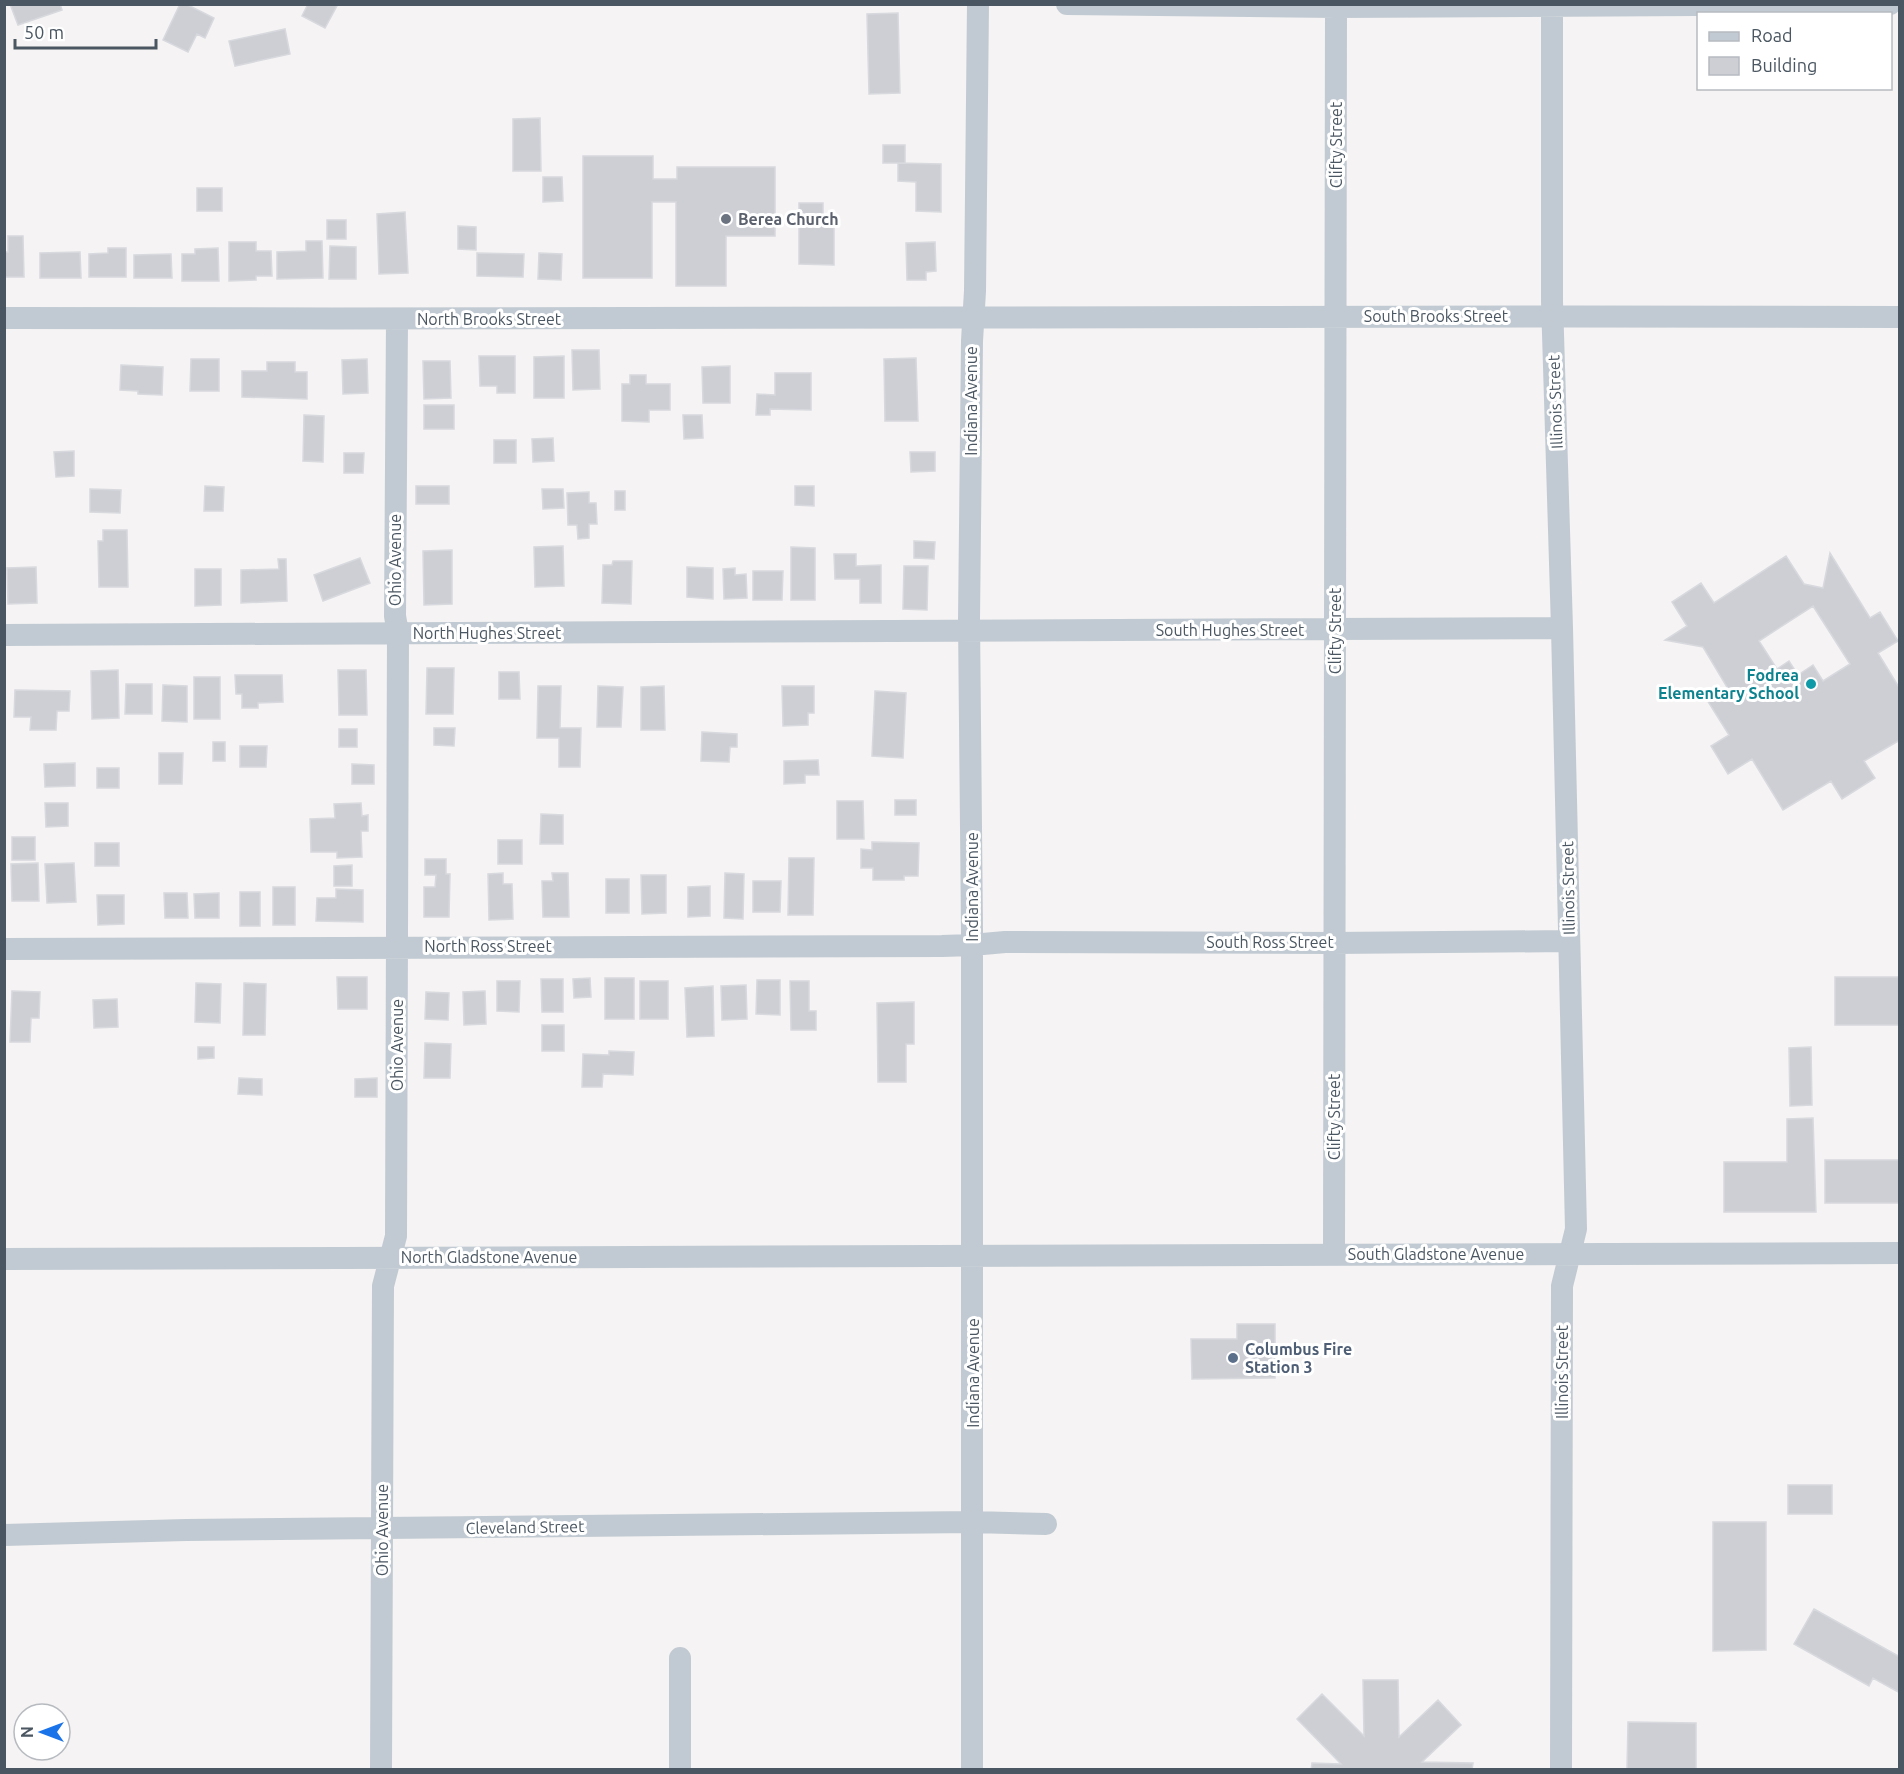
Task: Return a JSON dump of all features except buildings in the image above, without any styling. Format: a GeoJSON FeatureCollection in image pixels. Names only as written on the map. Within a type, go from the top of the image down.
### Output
{"type":"FeatureCollection","features":[{"type":"Feature","properties":{"kind":"street","name":"Indiana Avenue"},"geometry":{"type":"LineString","coordinates":[[972,1770],[973,1256],[969,632],[978,4]]}},
{"type":"Feature","properties":{"kind":"street"},"geometry":{"type":"LineString","coordinates":[[1067,4],[1336,7],[1890,4]]}},
{"type":"Feature","properties":{"kind":"street","name":"Illinois Street"},"geometry":{"type":"LineString","coordinates":[[1552,5],[1552,316],[1576,1229],[1562,1286],[1561,1770]]}},
{"type":"Feature","properties":{"kind":"street","name":"Clifty Street"},"geometry":{"type":"LineString","coordinates":[[1334,1255],[1336,7]]}},
{"type":"Feature","properties":{"kind":"street","name":"South Brooks Street"},"geometry":{"type":"LineString","coordinates":[[973,317],[1899,317]]}},
{"type":"Feature","properties":{"kind":"street","name":"North Brooks Street"},"geometry":{"type":"LineString","coordinates":[[4,318],[397,320],[973,317]]}},
{"type":"Feature","properties":{"kind":"street","name":"Ohio Avenue"},"geometry":{"type":"LineString","coordinates":[[381,1770],[383,1286],[396,1236],[397,320]]}},
{"type":"Feature","properties":{"kind":"street","name":"South Hughes Street"},"geometry":{"type":"LineString","coordinates":[[969,632],[1562,628]]}},
{"type":"Feature","properties":{"kind":"street","name":"North Hughes Street"},"geometry":{"type":"LineString","coordinates":[[4,635],[969,632]]}},
{"type":"Feature","properties":{"kind":"street","name":"South Ross Street"},"geometry":{"type":"LineString","coordinates":[[972,945],[1005,942],[1569,941]]}},
{"type":"Feature","properties":{"kind":"street","name":"North Ross Street"},"geometry":{"type":"LineString","coordinates":[[4,949],[972,945]]}},
{"type":"Feature","properties":{"kind":"street","name":"South Gladstone Avenue"},"geometry":{"type":"LineString","coordinates":[[973,1256],[1899,1253]]}},
{"type":"Feature","properties":{"kind":"street","name":"North Gladstone Avenue"},"geometry":{"type":"LineString","coordinates":[[4,1259],[973,1256]]}},
{"type":"Feature","properties":{"kind":"street","name":"Cleveland Street"},"geometry":{"type":"LineString","coordinates":[[4,1535],[186,1530],[973,1522],[1046,1524]]}},
{"type":"Feature","properties":{"kind":"street"},"geometry":{"type":"LineString","coordinates":[[680,1658],[680,1770]]}},
{"type":"Feature","properties":{"kind":"place","name":"Berea Church"},"geometry":{"type":"Point","coordinates":[726,219]}},
{"type":"Feature","properties":{"kind":"place","name":"Fodrea Elementary School"},"geometry":{"type":"Point","coordinates":[1811,684]}},
{"type":"Feature","properties":{"kind":"place","name":"Columbus Fire Station 3"},"geometry":{"type":"Point","coordinates":[1233,1358]}}]}
